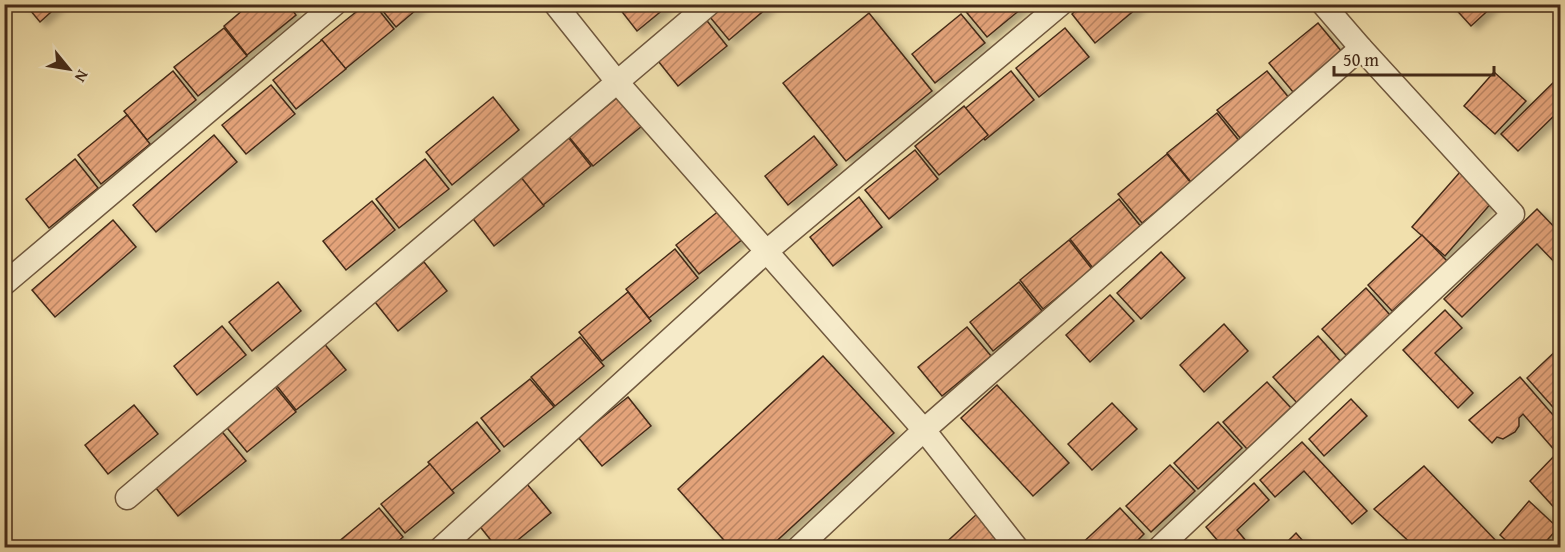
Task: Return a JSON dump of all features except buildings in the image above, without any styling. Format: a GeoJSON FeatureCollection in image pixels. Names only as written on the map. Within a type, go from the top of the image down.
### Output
{"type":"FeatureCollection","features":[{"type":"Feature","properties":{"kind":"street"},"geometry":{"type":"LineString","coordinates":[[4,284],[335,4]]}},
{"type":"Feature","properties":{"kind":"street"},"geometry":{"type":"LineString","coordinates":[[555,4],[618,83],[924,430],[1017,548]]}},
{"type":"Feature","properties":{"kind":"street"},"geometry":{"type":"LineString","coordinates":[[126,498],[709,4]]}},
{"type":"Feature","properties":{"kind":"street"},"geometry":{"type":"LineString","coordinates":[[441,548],[767,251],[1061,4]]}},
{"type":"Feature","properties":{"kind":"street"},"geometry":{"type":"LineString","coordinates":[[1159,548],[1513,214],[1323,4]]}},
{"type":"Feature","properties":{"kind":"street"},"geometry":{"type":"LineString","coordinates":[[798,548],[924,430],[1361,48]]}}]}
